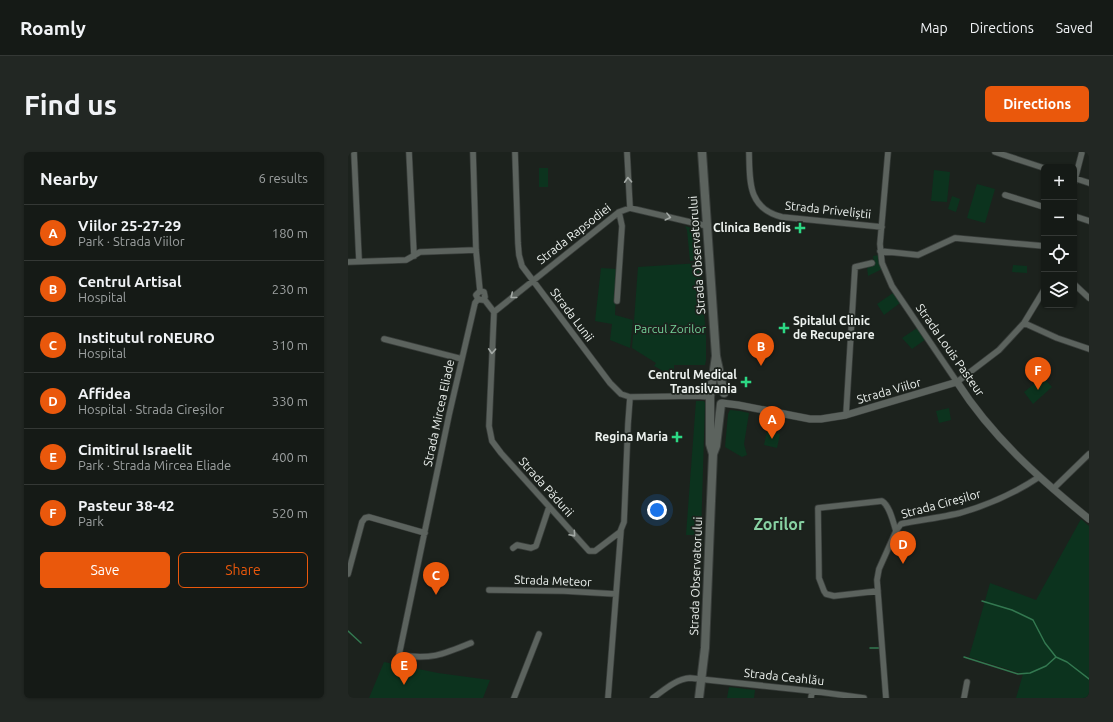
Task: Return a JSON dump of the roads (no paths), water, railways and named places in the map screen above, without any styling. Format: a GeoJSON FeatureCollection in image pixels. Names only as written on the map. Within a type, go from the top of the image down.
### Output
{"type":"FeatureCollection","features":[{"type":"Feature","properties":{"kind":"main road","name":"Strada Observatorului"},"geometry":{"type":"LineString","coordinates":[[699,698],[705,640],[713,454],[726,402],[716,356],[702,152]]}},
{"type":"Feature","properties":{"kind":"main road","name":"Strada Observatorului"},"geometry":{"type":"LineString","coordinates":[[713,454],[710,444],[710,397],[716,356]]}},
{"type":"Feature","properties":{"kind":"main road"},"geometry":{"type":"LineString","coordinates":[[716,390],[720,390],[726,402],[714,404],[710,397],[716,390]]}},
{"type":"Feature","properties":{"kind":"street"},"geometry":{"type":"LineString","coordinates":[[354,152],[359,260]]}},
{"type":"Feature","properties":{"kind":"street"},"geometry":{"type":"LineString","coordinates":[[409,152],[414,256]]}},
{"type":"Feature","properties":{"kind":"street","name":"Strada Mircea Eliade"},"geometry":{"type":"LineString","coordinates":[[471,643],[452,651],[431,657],[419,658],[398,655],[462,358],[475,303],[481,299],[476,295],[480,291],[476,250],[473,152]]}},
{"type":"Feature","properties":{"kind":"street","name":"Strada Lunii"},"geometry":{"type":"LineString","coordinates":[[515,152],[519,255],[522,266],[610,383],[621,394],[630,397]]}},
{"type":"Feature","properties":{"kind":"street","name":"Strada Rapsodiei"},"geometry":{"type":"LineString","coordinates":[[626,152],[630,208]]}},
{"type":"Feature","properties":{"kind":"street","name":"Strada Priveliștii"},"geometry":{"type":"LineString","coordinates":[[749,152],[751,190],[760,206],[772,215],[882,227]]}},
{"type":"Feature","properties":{"kind":"street","name":"Strada Louis Pasteur"},"geometry":{"type":"LineString","coordinates":[[888,152],[880,251],[884,271],[892,286],[957,382],[992,428],[1019,459],[1089,519]]}},
{"type":"Feature","properties":{"kind":"street"},"geometry":{"type":"LineString","coordinates":[[995,152],[1041,167]]}},
{"type":"Feature","properties":{"kind":"street"},"geometry":{"type":"LineString","coordinates":[[1077,170],[1082,152]]}},
{"type":"Feature","properties":{"kind":"street"},"geometry":{"type":"LineString","coordinates":[[1077,181],[1089,183]]}},
{"type":"Feature","properties":{"kind":"street"},"geometry":{"type":"LineString","coordinates":[[1005,195],[1041,206]]}},
{"type":"Feature","properties":{"kind":"street","name":"Strada Rapsodiei"},"geometry":{"type":"LineString","coordinates":[[532,281],[619,212],[630,208],[707,226]]}},
{"type":"Feature","properties":{"kind":"street"},"geometry":{"type":"LineString","coordinates":[[617,301],[622,226],[619,212]]}},
{"type":"Feature","properties":{"kind":"street"},"geometry":{"type":"LineString","coordinates":[[1077,217],[1089,221]]}},
{"type":"Feature","properties":{"kind":"street"},"geometry":{"type":"LineString","coordinates":[[880,251],[918,255],[955,238],[1041,246]]}},
{"type":"Feature","properties":{"kind":"street"},"geometry":{"type":"LineString","coordinates":[[348,262],[359,260],[406,260],[420,252],[476,250]]}},
{"type":"Feature","properties":{"kind":"street"},"geometry":{"type":"LineString","coordinates":[[846,415],[855,267],[872,263]]}},
{"type":"Feature","properties":{"kind":"street"},"geometry":{"type":"LineString","coordinates":[[481,299],[494,312],[532,281]]}},
{"type":"Feature","properties":{"kind":"street"},"geometry":{"type":"LineString","coordinates":[[1077,289],[1089,298]]}},
{"type":"Feature","properties":{"kind":"street","name":"Strada Viilor"},"geometry":{"type":"LineString","coordinates":[[726,402],[810,419],[821,419],[846,415],[957,382],[999,350],[1024,323],[1041,295]]}},
{"type":"Feature","properties":{"kind":"street","name":"Strada Pădurii"},"geometry":{"type":"LineString","coordinates":[[494,312],[489,418],[491,436],[495,445],[589,551],[595,551],[621,530]]}},
{"type":"Feature","properties":{"kind":"street"},"geometry":{"type":"LineString","coordinates":[[1024,323],[1089,350]]}},
{"type":"Feature","properties":{"kind":"street"},"geometry":{"type":"LineString","coordinates":[[384,340],[462,358]]}},
{"type":"Feature","properties":{"kind":"street"},"geometry":{"type":"LineString","coordinates":[[608,698],[621,530],[624,522],[630,397],[710,397]]}},
{"type":"Feature","properties":{"kind":"street"},"geometry":{"type":"LineString","coordinates":[[1053,489],[1089,454]]}},
{"type":"Feature","properties":{"kind":"street","name":"Strada Cireșilor"},"geometry":{"type":"LineString","coordinates":[[886,698],[877,580],[879,569],[896,531],[901,524],[959,513],[984,505],[1020,489],[1039,477]]}},
{"type":"Feature","properties":{"kind":"street"},"geometry":{"type":"LineString","coordinates":[[878,591],[834,596],[826,594],[819,578],[818,508],[882,501],[886,504],[896,531]]}},
{"type":"Feature","properties":{"kind":"street"},"geometry":{"type":"LineString","coordinates":[[513,548],[517,545],[531,548],[536,546],[549,507]]}},
{"type":"Feature","properties":{"kind":"street"},"geometry":{"type":"LineString","coordinates":[[348,574],[360,527],[364,518],[369,517],[425,533]]}},
{"type":"Feature","properties":{"kind":"street","name":"Strada Meteor"},"geometry":{"type":"LineString","coordinates":[[489,590],[564,591],[616,594]]}},
{"type":"Feature","properties":{"kind":"street"},"geometry":{"type":"LineString","coordinates":[[514,698],[538,634]]}},
{"type":"Feature","properties":{"kind":"street","name":"Strada Ceahlău"},"geometry":{"type":"LineString","coordinates":[[653,698],[686,678],[864,698]]}},
{"type":"Feature","properties":{"kind":"street"},"geometry":{"type":"LineString","coordinates":[[964,698],[967,682]]}},
{"type":"Feature","properties":{"kind":"street"},"geometry":{"type":"LineString","coordinates":[[811,698],[812,691]]}},
{"type":"Feature","properties":{"kind":"waterway"},"geometry":{"type":"LineString","coordinates":[[982,601],[1012,610],[1033,620],[1045,643],[1056,657],[1067,662],[1089,679]]}},
{"type":"Feature","properties":{"kind":"waterway"},"geometry":{"type":"LineString","coordinates":[[348,631],[361,643]]}},
{"type":"Feature","properties":{"kind":"waterway"},"geometry":{"type":"LineString","coordinates":[[870,648],[880,648]]}},
{"type":"Feature","properties":{"kind":"waterway"},"geometry":{"type":"LineString","coordinates":[[964,657],[1018,674],[1030,673],[1046,666],[1056,657]]}},
{"type":"Feature","properties":{"kind":"place","name":"Clinica Bendis"},"geometry":{"type":"Point","coordinates":[800,228]}},
{"type":"Feature","properties":{"kind":"place","name":"Spitalul Clinic de Recuperare"},"geometry":{"type":"Point","coordinates":[784,328]}},
{"type":"Feature","properties":{"kind":"place","name":"Centrul Artisal"},"geometry":{"type":"Point","coordinates":[761,366]}},
{"type":"Feature","properties":{"kind":"place","name":"Centrul Medical Transilvania"},"geometry":{"type":"Point","coordinates":[746,382]}},
{"type":"Feature","properties":{"kind":"place","name":"Pasteur 38-42"},"geometry":{"type":"Point","coordinates":[1038,390]}},
{"type":"Feature","properties":{"kind":"place","name":"Regina Maria"},"geometry":{"type":"Point","coordinates":[677,437]}},
{"type":"Feature","properties":{"kind":"place","name":"Viilor 25-27-29"},"geometry":{"type":"Point","coordinates":[772,439]}},
{"type":"Feature","properties":{"kind":"place","name":"Affidea"},"geometry":{"type":"Point","coordinates":[903,564]}},
{"type":"Feature","properties":{"kind":"place","name":"Institutul roNEURO"},"geometry":{"type":"Point","coordinates":[436,595]}},
{"type":"Feature","properties":{"kind":"place","name":"Cimitirul Israelit"},"geometry":{"type":"Point","coordinates":[404,685]}},
{"type":"Feature","properties":{"kind":"district","name":"Zorilor"},"geometry":{"type":"Point","coordinates":[779,524]}},
{"type":"Feature","properties":{"kind":"park label","name":"Parcul Zorilor"},"geometry":{"type":"Point","coordinates":[670,329]}}]}
